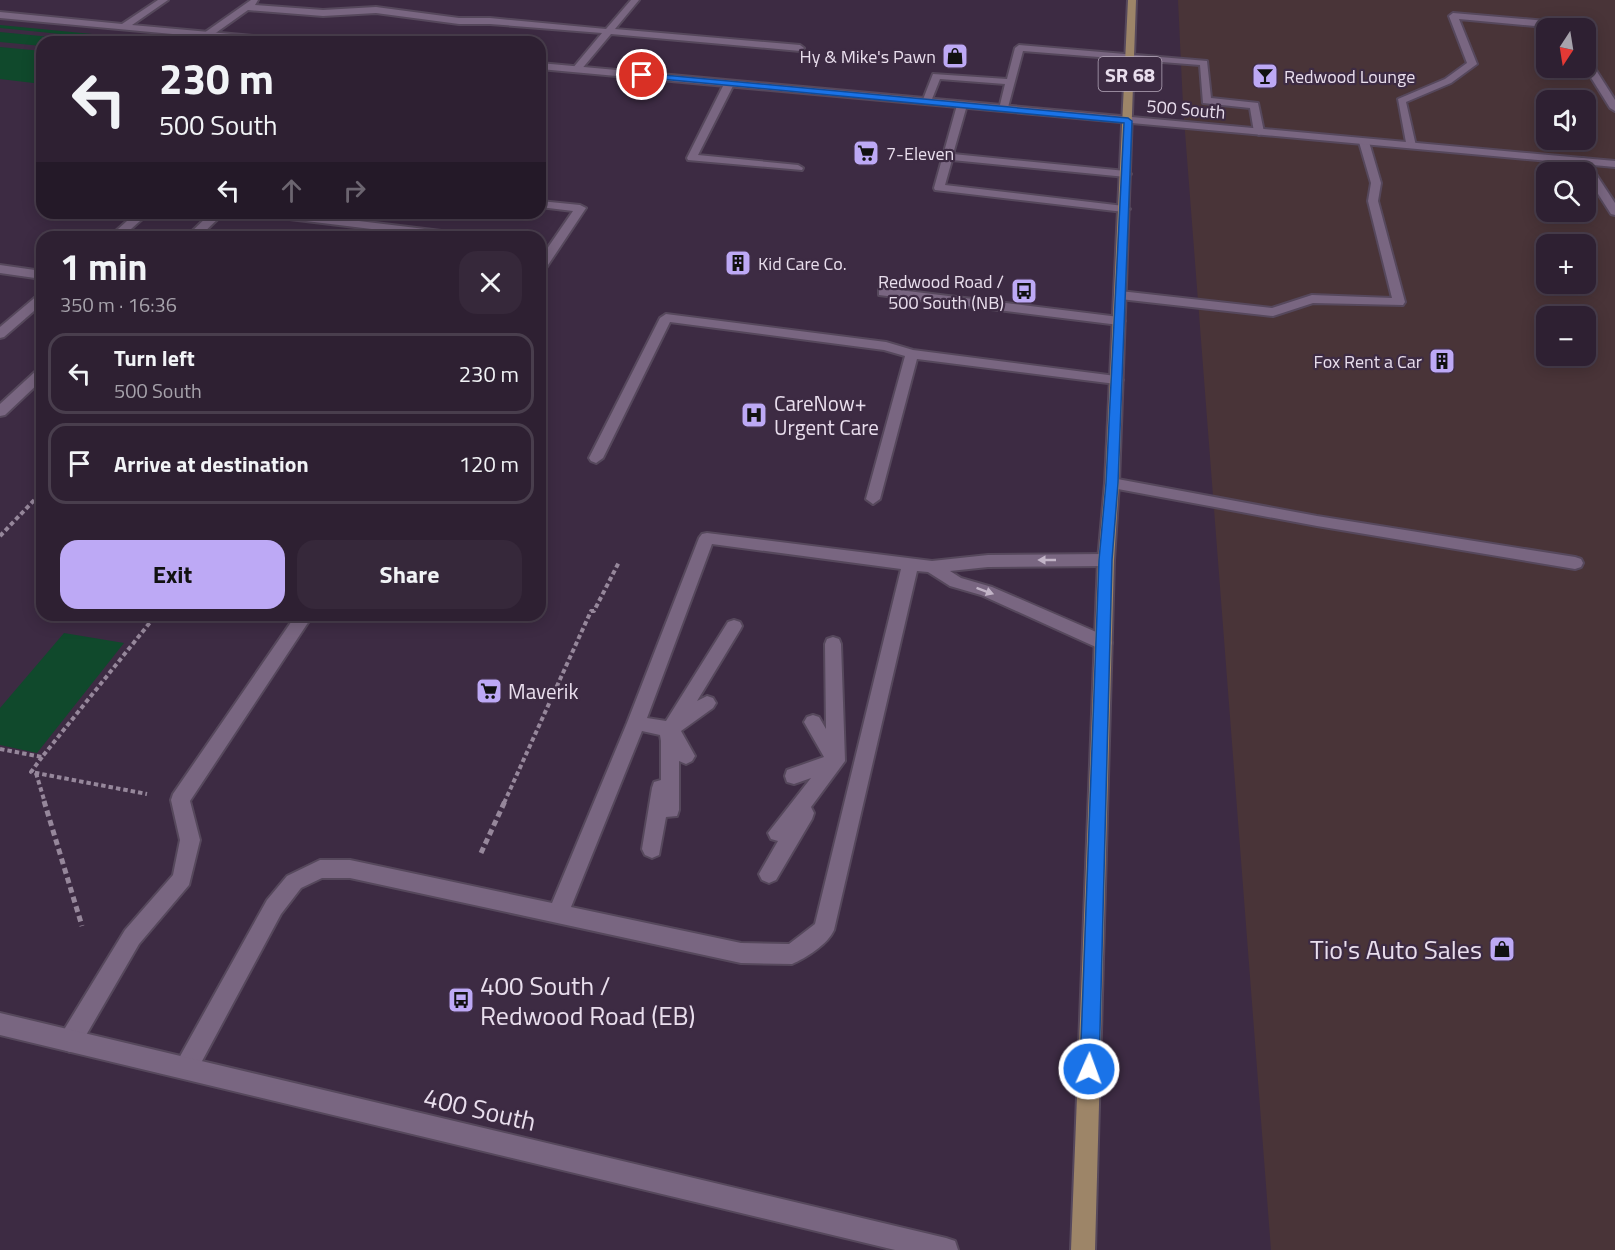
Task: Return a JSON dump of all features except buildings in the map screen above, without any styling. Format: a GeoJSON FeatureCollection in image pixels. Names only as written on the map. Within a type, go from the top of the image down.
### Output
{"type":"FeatureCollection","features":[{"type":"Feature","properties":{"kind":"main road","name":"SR 68"},"geometry":{"type":"LineString","coordinates":[[1083,1250],[1106,560],[1112,483],[1132,0]]}},
{"type":"Feature","properties":{"kind":"street"},"geometry":{"type":"LineString","coordinates":[[123,27],[164,0]]}},
{"type":"Feature","properties":{"kind":"street"},"geometry":{"type":"LineString","coordinates":[[207,35],[256,0]]}},
{"type":"Feature","properties":{"kind":"street"},"geometry":{"type":"LineString","coordinates":[[578,69],[635,0]]}},
{"type":"Feature","properties":{"kind":"street"},"geometry":{"type":"LineString","coordinates":[[247,7],[323,13],[376,10],[459,21],[490,21],[800,48]]}},
{"type":"Feature","properties":{"kind":"street"},"geometry":{"type":"LineString","coordinates":[[0,15],[218,36]]}},
{"type":"Feature","properties":{"kind":"street"},"geometry":{"type":"LineString","coordinates":[[1411,146],[1401,101],[1448,81],[1472,64],[1453,16],[1536,23]]}},
{"type":"Feature","properties":{"kind":"street"},"geometry":{"type":"LineString","coordinates":[[1004,110],[1019,48],[1204,63],[1206,101],[1255,105],[1259,132]]}},
{"type":"Feature","properties":{"kind":"street","name":"500 South"},"geometry":{"type":"LineString","coordinates":[[546,66],[1615,164]]}},
{"type":"Feature","properties":{"kind":"street"},"geometry":{"type":"LineString","coordinates":[[927,102],[936,76],[1011,82]]}},
{"type":"Feature","properties":{"kind":"street"},"geometry":{"type":"LineString","coordinates":[[1596,77],[1615,108]]}},
{"type":"Feature","properties":{"kind":"street"},"geometry":{"type":"LineString","coordinates":[[729,84],[692,158],[798,168]]}},
{"type":"Feature","properties":{"kind":"street"},"geometry":{"type":"LineString","coordinates":[[962,105],[939,188],[1124,209]]}},
{"type":"Feature","properties":{"kind":"street"},"geometry":{"type":"LineString","coordinates":[[1120,295],[1273,312],[1312,298],[1399,303],[1374,201],[1376,183],[1364,142]]}},
{"type":"Feature","properties":{"kind":"street"},"geometry":{"type":"LineString","coordinates":[[948,157],[1126,174]]}},
{"type":"Feature","properties":{"kind":"street"},"geometry":{"type":"LineString","coordinates":[[1582,161],[1615,212]]}},
{"type":"Feature","properties":{"kind":"street"},"geometry":{"type":"LineString","coordinates":[[546,205],[580,208],[546,258]]}},
{"type":"Feature","properties":{"kind":"street"},"geometry":{"type":"LineString","coordinates":[[122,231],[136,219]]}},
{"type":"Feature","properties":{"kind":"street"},"geometry":{"type":"LineString","coordinates":[[198,231],[212,219]]}},
{"type":"Feature","properties":{"kind":"street"},"geometry":{"type":"LineString","coordinates":[[316,219],[416,231]]}},
{"type":"Feature","properties":{"kind":"street"},"geometry":{"type":"LineString","coordinates":[[546,246],[554,247]]}},
{"type":"Feature","properties":{"kind":"street"},"geometry":{"type":"LineString","coordinates":[[0,269],[36,274]]}},
{"type":"Feature","properties":{"kind":"street"},"geometry":{"type":"LineString","coordinates":[[883,292],[1119,321]]}},
{"type":"Feature","properties":{"kind":"street"},"geometry":{"type":"LineString","coordinates":[[0,334],[36,303]]}},
{"type":"Feature","properties":{"kind":"street"},"geometry":{"type":"LineString","coordinates":[[596,458],[666,318],[876,345],[912,354],[1116,380]]}},
{"type":"Feature","properties":{"kind":"street"},"geometry":{"type":"LineString","coordinates":[[873,499],[912,354]]}},
{"type":"Feature","properties":{"kind":"street"},"geometry":{"type":"LineString","coordinates":[[0,412],[36,379]]}},
{"type":"Feature","properties":{"kind":"street"},"geometry":{"type":"LineString","coordinates":[[1112,483],[1317,521],[1575,563]]}},
{"type":"Feature","properties":{"kind":"street"},"geometry":{"type":"LineString","coordinates":[[558,914],[636,723],[707,538],[932,567],[988,561],[1106,560]]}},
{"type":"Feature","properties":{"kind":"street"},"geometry":{"type":"LineString","coordinates":[[186,1068],[274,907],[294,882],[320,869],[350,869],[741,953],[792,954],[824,930],[910,565]]}},
{"type":"Feature","properties":{"kind":"street"},"geometry":{"type":"LineString","coordinates":[[932,567],[956,582],[986,591],[1104,643]]}},
{"type":"Feature","properties":{"kind":"street"},"geometry":{"type":"LineString","coordinates":[[70,1041],[132,937],[182,879],[190,840],[180,800],[300,621]]}},
{"type":"Feature","properties":{"kind":"street"},"geometry":{"type":"LineString","coordinates":[[652,849],[670,729],[734,626]]}},
{"type":"Feature","properties":{"kind":"street"},"geometry":{"type":"LineString","coordinates":[[769,874],[836,761],[833,644]]}},
{"type":"Feature","properties":{"kind":"street"},"geometry":{"type":"LineString","coordinates":[[670,810],[670,729],[723,655]]}},
{"type":"Feature","properties":{"kind":"street"},"geometry":{"type":"LineString","coordinates":[[778,833],[836,761],[824,674]]}},
{"type":"Feature","properties":{"kind":"street"},"geometry":{"type":"LineString","coordinates":[[636,723],[670,729],[707,703]]}},
{"type":"Feature","properties":{"kind":"street"},"geometry":{"type":"LineString","coordinates":[[813,723],[836,761]]}},
{"type":"Feature","properties":{"kind":"street"},"geometry":{"type":"LineString","coordinates":[[670,729],[686,756]]}},
{"type":"Feature","properties":{"kind":"street"},"geometry":{"type":"LineString","coordinates":[[794,776],[836,761],[863,765]]}},
{"type":"Feature","properties":{"kind":"street","name":"400 South"},"geometry":{"type":"LineString","coordinates":[[0,1024],[946,1250]]}},
{"type":"Feature","properties":{"kind":"path"},"geometry":{"type":"LineString","coordinates":[[0,536],[36,498]]}},
{"type":"Feature","properties":{"kind":"path"},"geometry":{"type":"LineString","coordinates":[[481,853],[591,611],[594,611],[619,562]]}},
{"type":"Feature","properties":{"kind":"path"},"geometry":{"type":"LineString","coordinates":[[151,621],[31,772],[151,795]]}},
{"type":"Feature","properties":{"kind":"path"},"geometry":{"type":"LineString","coordinates":[[0,749],[42,757]]}},
{"type":"Feature","properties":{"kind":"path"},"geometry":{"type":"LineString","coordinates":[[36,773],[82,926]]}},
{"type":"Feature","properties":{"kind":"shaded area"},"geometry":{"type":"Polygon","coordinates":[[[1178,0],[1615,0],[1615,1250],[1271,1250],[1183,106],[1178,0]]]}},
{"type":"Feature","properties":{"kind":"green space"},"geometry":{"type":"Polygon","coordinates":[[[0,25],[113,36],[81,36],[0,28],[0,25]]]}},
{"type":"Feature","properties":{"kind":"green space"},"geometry":{"type":"Polygon","coordinates":[[[0,32],[41,36],[36,36],[36,45],[0,42],[0,32]]]}},
{"type":"Feature","properties":{"kind":"green space"},"geometry":{"type":"Polygon","coordinates":[[[0,47],[36,50],[36,83],[0,79],[0,47]]]}},
{"type":"Feature","properties":{"kind":"green space"},"geometry":{"type":"Polygon","coordinates":[[[64,633],[124,643],[37,753],[0,745],[0,708],[64,633]]]}},
{"type":"Feature","properties":{"kind":"place","name":"Hy & Mike's Pawn"},"geometry":{"type":"Point","coordinates":[955,56]}},
{"type":"Feature","properties":{"kind":"place","name":"Redwood Lounge"},"geometry":{"type":"Point","coordinates":[1265,76]}},
{"type":"Feature","properties":{"kind":"place","name":"7-Eleven"},"geometry":{"type":"Point","coordinates":[866,153]}},
{"type":"Feature","properties":{"kind":"place","name":"Kid Care Co."},"geometry":{"type":"Point","coordinates":[738,263]}},
{"type":"Feature","properties":{"kind":"place","name":"Redwood Road / 500 South (NB)"},"geometry":{"type":"Point","coordinates":[1024,291]}},
{"type":"Feature","properties":{"kind":"place","name":"Fox Rent a Car"},"geometry":{"type":"Point","coordinates":[1442,361]}},
{"type":"Feature","properties":{"kind":"place","name":"CareNow+ Urgent Care"},"geometry":{"type":"Point","coordinates":[754,415]}},
{"type":"Feature","properties":{"kind":"place","name":"Maverik"},"geometry":{"type":"Point","coordinates":[489,691]}},
{"type":"Feature","properties":{"kind":"place","name":"Tio's Auto Sales"},"geometry":{"type":"Point","coordinates":[1502,949]}},
{"type":"Feature","properties":{"kind":"place","name":"400 South / Redwood Road (EB)"},"geometry":{"type":"Point","coordinates":[461,1000]}},
{"type":"Feature","properties":{"kind":"route"},"geometry":{"type":"LineString","coordinates":[[642,75],[1128,121],[1112,483],[1106,560],[1089,1069]]}}]}
